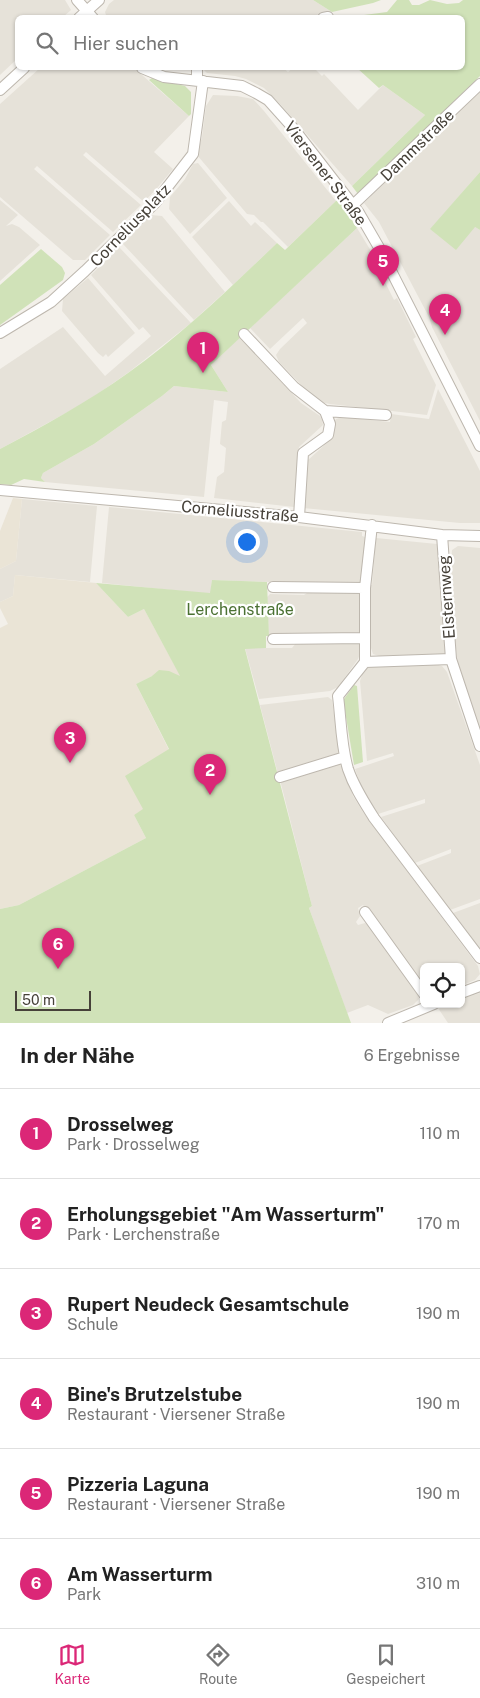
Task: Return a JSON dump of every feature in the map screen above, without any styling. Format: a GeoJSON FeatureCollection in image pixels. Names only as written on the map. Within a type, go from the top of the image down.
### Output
{"type":"FeatureCollection","features":[{"type":"Feature","properties":{"kind":"street"},"geometry":{"type":"LineString","coordinates":[[77,0],[86,15],[99,0]]}},
{"type":"Feature","properties":{"kind":"street"},"geometry":{"type":"LineString","coordinates":[[0,90],[22,70]]}},
{"type":"Feature","properties":{"kind":"street","name":"Viersener Straße"},"geometry":{"type":"LineString","coordinates":[[147,70],[164,77],[242,86],[268,100],[294,129],[353,205],[381,250],[480,446]]}},
{"type":"Feature","properties":{"kind":"street","name":"Corneliusplatz"},"geometry":{"type":"LineString","coordinates":[[0,334],[51,302],[86,271],[155,203],[193,154],[200,116],[200,81],[197,70]]}},
{"type":"Feature","properties":{"kind":"street","name":"Dammstraße"},"geometry":{"type":"LineString","coordinates":[[353,205],[480,84]]}},
{"type":"Feature","properties":{"kind":"street"},"geometry":{"type":"LineString","coordinates":[[244,334],[294,387],[325,411],[330,424],[328,436],[303,453],[299,517]]}},
{"type":"Feature","properties":{"kind":"street"},"geometry":{"type":"LineString","coordinates":[[325,411],[386,415]]}},
{"type":"Feature","properties":{"kind":"street","name":"Corneliusstraße"},"geometry":{"type":"LineString","coordinates":[[0,490],[299,517],[442,535],[480,536]]}},
{"type":"Feature","properties":{"kind":"street"},"geometry":{"type":"LineString","coordinates":[[372,525],[365,588],[366,662],[338,696],[345,757],[348,769],[361,797],[374,818],[480,958]]}},
{"type":"Feature","properties":{"kind":"street","name":"Elsternweg"},"geometry":{"type":"LineString","coordinates":[[442,535],[450,659],[480,746]]}},
{"type":"Feature","properties":{"kind":"street"},"geometry":{"type":"LineString","coordinates":[[273,587],[365,588]]}},
{"type":"Feature","properties":{"kind":"street"},"geometry":{"type":"LineString","coordinates":[[273,639],[366,638]]}},
{"type":"Feature","properties":{"kind":"street","name":"Elsternweg"},"geometry":{"type":"LineString","coordinates":[[366,662],[450,659]]}},
{"type":"Feature","properties":{"kind":"street"},"geometry":{"type":"LineString","coordinates":[[280,777],[345,757]]}},
{"type":"Feature","properties":{"kind":"street"},"geometry":{"type":"LineString","coordinates":[[365,912],[420,988]]}},
{"type":"Feature","properties":{"kind":"street"},"geometry":{"type":"LineString","coordinates":[[465,992],[480,986]]}},
{"type":"Feature","properties":{"kind":"street"},"geometry":{"type":"LineString","coordinates":[[388,1023],[425,1008]]}},
{"type":"Feature","properties":{"kind":"shaded area"},"geometry":{"type":"Polygon","coordinates":[[[0,0],[65,0],[71,10],[65,15],[15,15],[15,61],[0,75],[0,0]]]}},
{"type":"Feature","properties":{"kind":"shaded area"},"geometry":{"type":"Polygon","coordinates":[[[114,0],[313,0],[332,12],[316,15],[106,15],[105,12],[109,4],[114,0]]]}},
{"type":"Feature","properties":{"kind":"shaded area"},"geometry":{"type":"Polygon","coordinates":[[[38,70],[136,70],[189,116],[154,152],[173,169],[144,202],[86,152],[83,155],[141,205],[113,232],[37,166],[34,169],[110,235],[85,260],[73,260],[0,197],[0,104],[38,70]]]}},
{"type":"Feature","properties":{"kind":"shaded area"},"geometry":{"type":"Polygon","coordinates":[[[204,70],[286,70],[288,72],[290,70],[316,70],[322,76],[324,74],[358,110],[383,85],[425,115],[352,186],[264,88],[235,76],[207,73],[204,70]]]}},
{"type":"Feature","properties":{"kind":"shaded area"},"geometry":{"type":"Polygon","coordinates":[[[480,91],[480,172],[431,229],[475,227],[480,230],[480,421],[432,327],[429,317],[379,222],[364,203],[480,91]]]}},
{"type":"Feature","properties":{"kind":"shaded area"},"geometry":{"type":"Polygon","coordinates":[[[213,95],[253,99],[336,201],[288,247],[263,222],[254,215],[247,214],[197,155],[202,137],[206,106],[213,95]]]}},
{"type":"Feature","properties":{"kind":"shaded area"},"geometry":{"type":"Polygon","coordinates":[[[198,163],[227,198],[190,234],[169,209],[170,197],[185,179],[193,164],[198,163]]]}},
{"type":"Feature","properties":{"kind":"shaded area"},"geometry":{"type":"Polygon","coordinates":[[[0,200],[18,215],[6,226],[12,224],[19,227],[40,245],[0,281],[0,200]]]}},
{"type":"Feature","properties":{"kind":"shaded area"},"geometry":{"type":"Polygon","coordinates":[[[229,201],[251,226],[255,222],[277,243],[233,285],[192,237],[229,201]]]}},
{"type":"Feature","properties":{"kind":"shaded area"},"geometry":{"type":"Polygon","coordinates":[[[151,215],[162,216],[225,292],[194,320],[123,244],[151,215]]]}},
{"type":"Feature","properties":{"kind":"shaded area"},"geometry":{"type":"Polygon","coordinates":[[[357,228],[374,256],[373,258],[394,300],[397,298],[416,337],[413,339],[436,385],[427,415],[320,402],[279,362],[276,355],[307,323],[303,318],[270,349],[250,328],[357,228]]]}},
{"type":"Feature","properties":{"kind":"shaded area"},"geometry":{"type":"Polygon","coordinates":[[[119,247],[191,323],[129,372],[86,402],[0,449],[0,369],[63,327],[105,376],[151,336],[143,327],[139,330],[91,275],[119,247]]]}},
{"type":"Feature","properties":{"kind":"shaded area"},"geometry":{"type":"Polygon","coordinates":[[[88,278],[135,333],[108,357],[106,354],[103,357],[98,353],[62,311],[63,299],[88,278]]]}},
{"type":"Feature","properties":{"kind":"shaded area"},"geometry":{"type":"Polygon","coordinates":[[[240,337],[301,403],[320,416],[322,420],[323,425],[299,447],[294,507],[214,498],[217,477],[224,472],[226,448],[220,444],[222,422],[226,420],[228,402],[214,400],[204,497],[45,482],[41,478],[43,473],[94,444],[174,386],[228,392],[211,365],[240,337]]]}},
{"type":"Feature","properties":{"kind":"shaded area"},"geometry":{"type":"Polygon","coordinates":[[[438,389],[480,471],[480,523],[460,523],[303,508],[307,461],[330,440],[332,425],[336,419],[342,417],[390,422],[391,414],[429,419],[438,389]]]}},
{"type":"Feature","properties":{"kind":"shaded area"},"geometry":{"type":"Polygon","coordinates":[[[13,498],[22,499],[16,561],[0,569],[0,531],[13,498]]]}},
{"type":"Feature","properties":{"kind":"shaded area"},"geometry":{"type":"Polygon","coordinates":[[[22,499],[97,506],[90,582],[15,575],[13,596],[0,602],[0,569],[16,561],[22,499]]]}},
{"type":"Feature","properties":{"kind":"shaded area"},"geometry":{"type":"Polygon","coordinates":[[[109,507],[362,532],[362,536],[365,537],[361,585],[212,580],[211,594],[102,583],[109,507]]]}},
{"type":"Feature","properties":{"kind":"shaded area"},"geometry":{"type":"Polygon","coordinates":[[[376,538],[437,544],[441,566],[446,654],[382,657],[373,654],[370,645],[371,585],[376,538]]]}},
{"type":"Feature","properties":{"kind":"shaded area"},"geometry":{"type":"Polygon","coordinates":[[[458,546],[480,548],[480,731],[459,672],[455,641],[451,567],[452,550],[458,546]]]}},
{"type":"Feature","properties":{"kind":"shaded area"},"geometry":{"type":"Polygon","coordinates":[[[15,575],[96,583],[128,617],[144,609],[181,677],[152,676],[136,684],[169,750],[143,810],[134,815],[146,838],[19,905],[0,909],[0,628],[8,624],[0,608],[0,602],[13,596],[15,575]]]}},
{"type":"Feature","properties":{"kind":"shaded area"},"geometry":{"type":"Polygon","coordinates":[[[313,589],[358,591],[361,594],[359,634],[269,636],[267,597],[270,594],[304,595],[313,589]]]}},
{"type":"Feature","properties":{"kind":"shaded area"},"geometry":{"type":"Polygon","coordinates":[[[297,642],[359,642],[360,654],[338,687],[330,691],[259,699],[245,648],[292,648],[297,642]]]}},
{"type":"Feature","properties":{"kind":"shaded area"},"geometry":{"type":"Polygon","coordinates":[[[435,664],[442,666],[447,672],[480,765],[480,899],[450,910],[417,866],[451,853],[451,849],[415,863],[381,817],[425,803],[425,799],[378,814],[361,786],[355,769],[394,756],[393,753],[367,761],[360,681],[363,672],[367,668],[374,666],[435,664]]]}},
{"type":"Feature","properties":{"kind":"shaded area"},"geometry":{"type":"Polygon","coordinates":[[[328,697],[332,700],[340,751],[337,756],[278,774],[260,705],[328,697]]]}},
{"type":"Feature","properties":{"kind":"shaded area"},"geometry":{"type":"Polygon","coordinates":[[[335,762],[343,767],[353,796],[363,812],[478,966],[480,974],[475,980],[465,984],[465,963],[420,963],[420,983],[363,905],[358,908],[360,916],[356,922],[358,925],[365,923],[371,927],[417,991],[419,999],[413,1005],[388,1014],[368,1005],[347,1013],[309,908],[312,906],[280,780],[335,762]]]}},
{"type":"Feature","properties":{"kind":"shaded area"},"geometry":{"type":"Polygon","coordinates":[[[480,903],[480,949],[453,913],[480,903]]]}},
{"type":"Feature","properties":{"kind":"shaded area"},"geometry":{"type":"Polygon","coordinates":[[[480,993],[480,1023],[448,1023],[438,1008],[465,1008],[465,998],[480,993]]]}},
{"type":"Feature","properties":{"kind":"green space"},"geometry":{"type":"Polygon","coordinates":[[[313,0],[381,0],[332,12],[313,0]]]}},
{"type":"Feature","properties":{"kind":"green space"},"geometry":{"type":"Polygon","coordinates":[[[397,0],[409,0],[412,5],[419,5],[430,0],[447,4],[459,3],[463,0],[480,0],[480,76],[358,194],[352,186],[425,115],[383,85],[379,88],[359,70],[465,70],[465,15],[364,15],[387,12],[397,0]]]}},
{"type":"Feature","properties":{"kind":"green space"},"geometry":{"type":"Polygon","coordinates":[[[152,78],[185,86],[191,92],[191,114],[189,116],[149,80],[152,78]]]}},
{"type":"Feature","properties":{"kind":"green space"},"geometry":{"type":"Polygon","coordinates":[[[480,172],[480,230],[475,227],[456,250],[430,229],[480,172]]]}},
{"type":"Feature","properties":{"kind":"green space"},"geometry":{"type":"Polygon","coordinates":[[[338,199],[357,228],[211,365],[228,392],[174,386],[94,444],[43,473],[41,478],[45,482],[24,479],[11,485],[0,484],[0,449],[113,384],[205,311],[277,243],[285,250],[338,199]]]}},
{"type":"Feature","properties":{"kind":"green space"},"geometry":{"type":"Polygon","coordinates":[[[41,249],[62,267],[65,273],[63,280],[0,325],[0,285],[41,249]]]}},
{"type":"Feature","properties":{"kind":"green space","name":"Lerchenstraße"},"geometry":{"type":"Polygon","coordinates":[[[212,580],[267,582],[269,636],[266,636],[266,648],[245,649],[312,906],[309,908],[351,1023],[0,1023],[0,909],[19,905],[146,838],[134,815],[143,809],[125,776],[169,749],[136,684],[159,670],[169,671],[180,676],[144,609],[128,617],[96,583],[210,593],[212,580]]]}},
{"type":"Feature","properties":{"kind":"green space"},"geometry":{"type":"Polygon","coordinates":[[[354,685],[357,686],[363,762],[354,765],[344,699],[354,685]]]}},
{"type":"Feature","properties":{"kind":"place","name":"Pizzeria Laguna"},"geometry":{"type":"Point","coordinates":[383,286]}},
{"type":"Feature","properties":{"kind":"place","name":"Bine's Brutzelstube"},"geometry":{"type":"Point","coordinates":[445,335]}},
{"type":"Feature","properties":{"kind":"place","name":"Drosselweg"},"geometry":{"type":"Point","coordinates":[203,373]}},
{"type":"Feature","properties":{"kind":"place","name":"Rupert Neudeck Gesamtschule"},"geometry":{"type":"Point","coordinates":[70,763]}},
{"type":"Feature","properties":{"kind":"place","name":"Erholungsgebiet \"Am Wasserturm\""},"geometry":{"type":"Point","coordinates":[210,795]}},
{"type":"Feature","properties":{"kind":"place","name":"Am Wasserturm"},"geometry":{"type":"Point","coordinates":[58,969]}}]}
